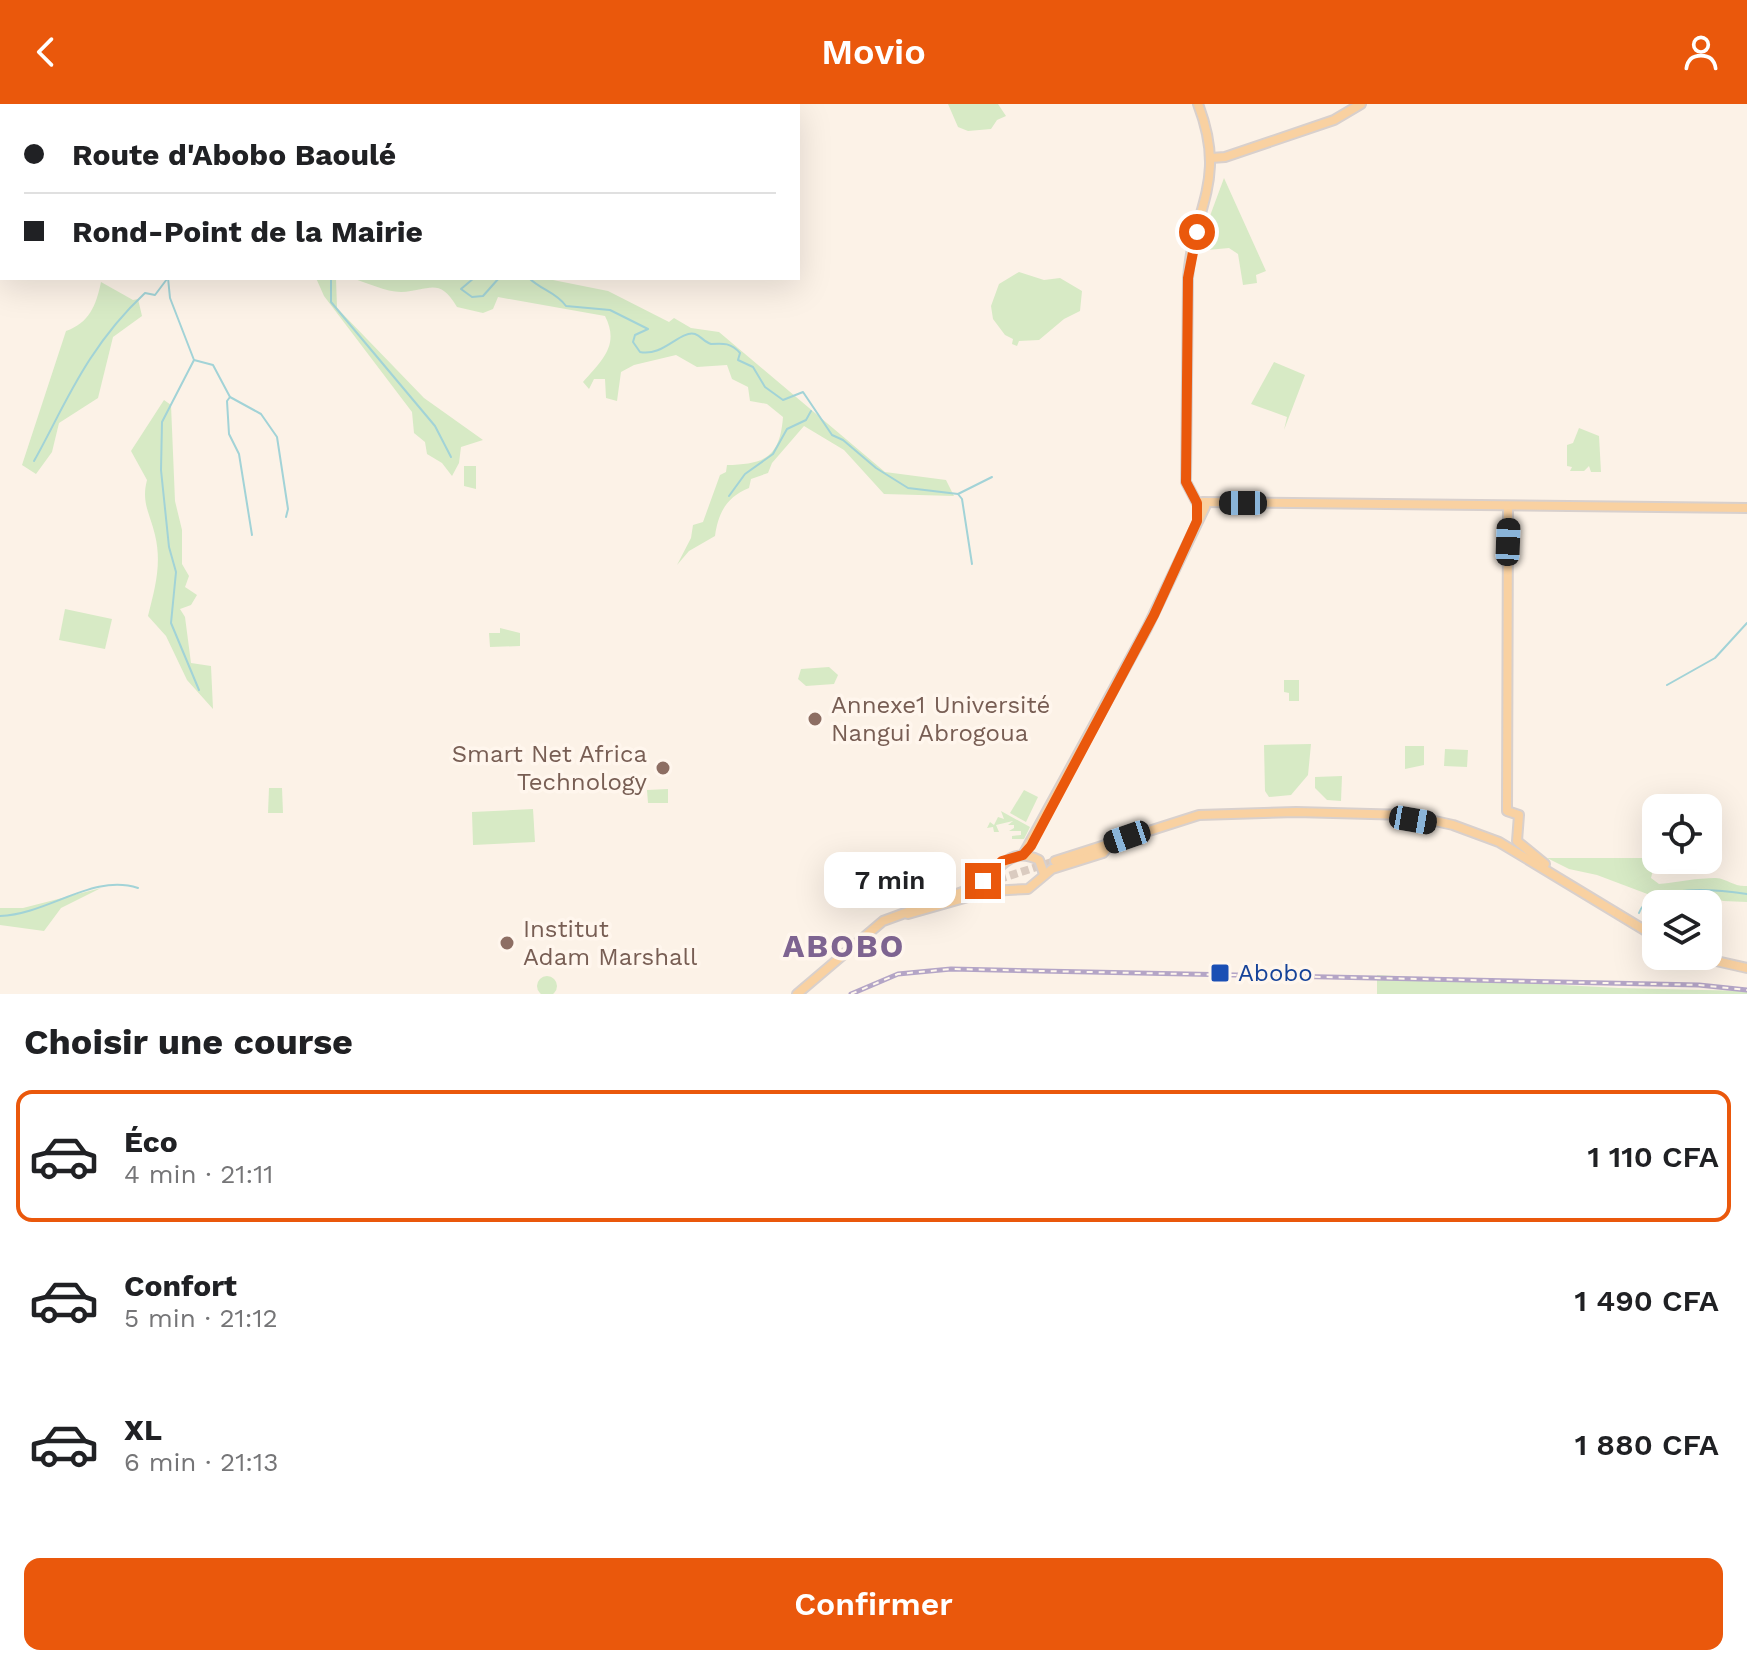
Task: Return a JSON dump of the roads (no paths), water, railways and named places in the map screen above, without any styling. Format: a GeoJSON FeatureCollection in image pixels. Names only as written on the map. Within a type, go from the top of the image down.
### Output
{"type":"FeatureCollection","features":[{"type":"Feature","properties":{"kind":"main road"},"geometry":{"type":"LineString","coordinates":[[1044,874],[1031,857],[1031,846],[1154,615],[1197,521],[1199,505],[1186,482],[1188,278],[1191,251],[1207,202],[1211,158],[1198,104]]}},
{"type":"Feature","properties":{"kind":"main road"},"geometry":{"type":"LineString","coordinates":[[1211,158],[1328,119],[1359,104]]}},
{"type":"Feature","properties":{"kind":"main road"},"geometry":{"type":"LineString","coordinates":[[1211,158],[1225,157],[1343,116],[1359,104]]}},
{"type":"Feature","properties":{"kind":"main road"},"geometry":{"type":"LineString","coordinates":[[1199,505],[1747,508]]}},
{"type":"Feature","properties":{"kind":"main road"},"geometry":{"type":"LineString","coordinates":[[1507,507],[1505,812],[1519,817],[1517,841],[1547,865],[1548,871]]}},
{"type":"Feature","properties":{"kind":"main road"},"geometry":{"type":"LineString","coordinates":[[800,994],[826,976],[881,927],[907,912],[978,883],[995,871],[1004,859],[1104,847],[1193,820],[1348,812],[1408,815],[1453,825],[1499,842],[1642,930]]}},
{"type":"Feature","properties":{"kind":"main road"},"geometry":{"type":"LineString","coordinates":[[1055,863],[1199,815],[1296,814],[1413,820],[1451,827],[1498,846],[1642,931]]}},
{"type":"Feature","properties":{"kind":"main road"},"geometry":{"type":"LineString","coordinates":[[1183,826],[1193,820]]}},
{"type":"Feature","properties":{"kind":"main road"},"geometry":{"type":"LineString","coordinates":[[907,912],[1004,888],[1028,889],[1044,874],[1103,853],[1104,847]]}},
{"type":"Feature","properties":{"kind":"main road"},"geometry":{"type":"LineString","coordinates":[[995,871],[997,881],[1004,888]]}},
{"type":"Feature","properties":{"kind":"main road"},"geometry":{"type":"LineString","coordinates":[[800,994],[883,921],[988,884]]}},
{"type":"Feature","properties":{"kind":"main road"},"geometry":{"type":"LineString","coordinates":[[1722,960],[1747,966]]}},
{"type":"Feature","properties":{"kind":"main road"},"geometry":{"type":"LineString","coordinates":[[1722,961],[1747,966]]}},
{"type":"Feature","properties":{"kind":"waterway"},"geometry":{"type":"LineString","coordinates":[[34,461],[78,379],[106,336],[145,293],[155,295],[166,280]]}},
{"type":"Feature","properties":{"kind":"waterway"},"geometry":{"type":"LineString","coordinates":[[168,280],[170,298],[194,360],[213,365],[230,397],[261,414],[277,437],[288,509],[286,517]]}},
{"type":"Feature","properties":{"kind":"waterway"},"geometry":{"type":"LineString","coordinates":[[331,280],[331,302],[435,426],[451,457]]}},
{"type":"Feature","properties":{"kind":"waterway"},"geometry":{"type":"LineString","coordinates":[[472,280],[461,289],[472,297],[483,296],[497,280]]}},
{"type":"Feature","properties":{"kind":"waterway"},"geometry":{"type":"LineString","coordinates":[[532,280],[566,306],[610,310],[648,329],[635,335],[633,342],[640,352],[656,351],[689,334],[695,334],[711,344],[734,347],[740,353],[738,360],[753,367],[765,387],[783,400],[803,392],[832,435],[843,440],[876,468],[908,488],[958,494],[962,499],[972,564]]}},
{"type":"Feature","properties":{"kind":"waterway"},"geometry":{"type":"LineString","coordinates":[[194,360],[162,422],[161,470],[169,547],[176,572],[171,623],[199,690]]}},
{"type":"Feature","properties":{"kind":"waterway"},"geometry":{"type":"LineString","coordinates":[[230,397],[227,401],[229,434],[239,454],[252,535]]}},
{"type":"Feature","properties":{"kind":"waterway"},"geometry":{"type":"LineString","coordinates":[[729,496],[745,474],[773,454],[787,429],[806,420],[811,411]]}},
{"type":"Feature","properties":{"kind":"waterway"},"geometry":{"type":"LineString","coordinates":[[958,494],[992,477]]}},
{"type":"Feature","properties":{"kind":"waterway"},"geometry":{"type":"LineString","coordinates":[[1667,685],[1715,658],[1747,623]]}},
{"type":"Feature","properties":{"kind":"waterway"},"geometry":{"type":"LineString","coordinates":[[0,916],[36,909],[104,886],[138,888]]}},
{"type":"Feature","properties":{"kind":"waterway"},"geometry":{"type":"LineString","coordinates":[[1639,913],[1646,903],[1671,892],[1704,890],[1747,894]]}},
{"type":"Feature","properties":{"kind":"tunnel"},"geometry":{"type":"LineString","coordinates":[[987,883],[1055,861]]}},
{"type":"Feature","properties":{"kind":"railway"},"geometry":{"type":"LineString","coordinates":[[851,994],[898,974],[951,969],[1699,985],[1747,990]]}},
{"type":"Feature","properties":{"kind":"place","name":"Annexe1 Université Nangui Abrogoua"},"geometry":{"type":"Point","coordinates":[815,719]}},
{"type":"Feature","properties":{"kind":"place","name":"Smart Net Africa Technology"},"geometry":{"type":"Point","coordinates":[663,768]}},
{"type":"Feature","properties":{"kind":"place","name":"Institut Adam Marshall"},"geometry":{"type":"Point","coordinates":[507,943]}},
{"type":"Feature","properties":{"kind":"place","name":"Abobo"},"geometry":{"type":"Point","coordinates":[1220,973]}},
{"type":"Feature","properties":{"kind":"district","name":"ABOBO"},"geometry":{"type":"Point","coordinates":[844,946]}}]}
